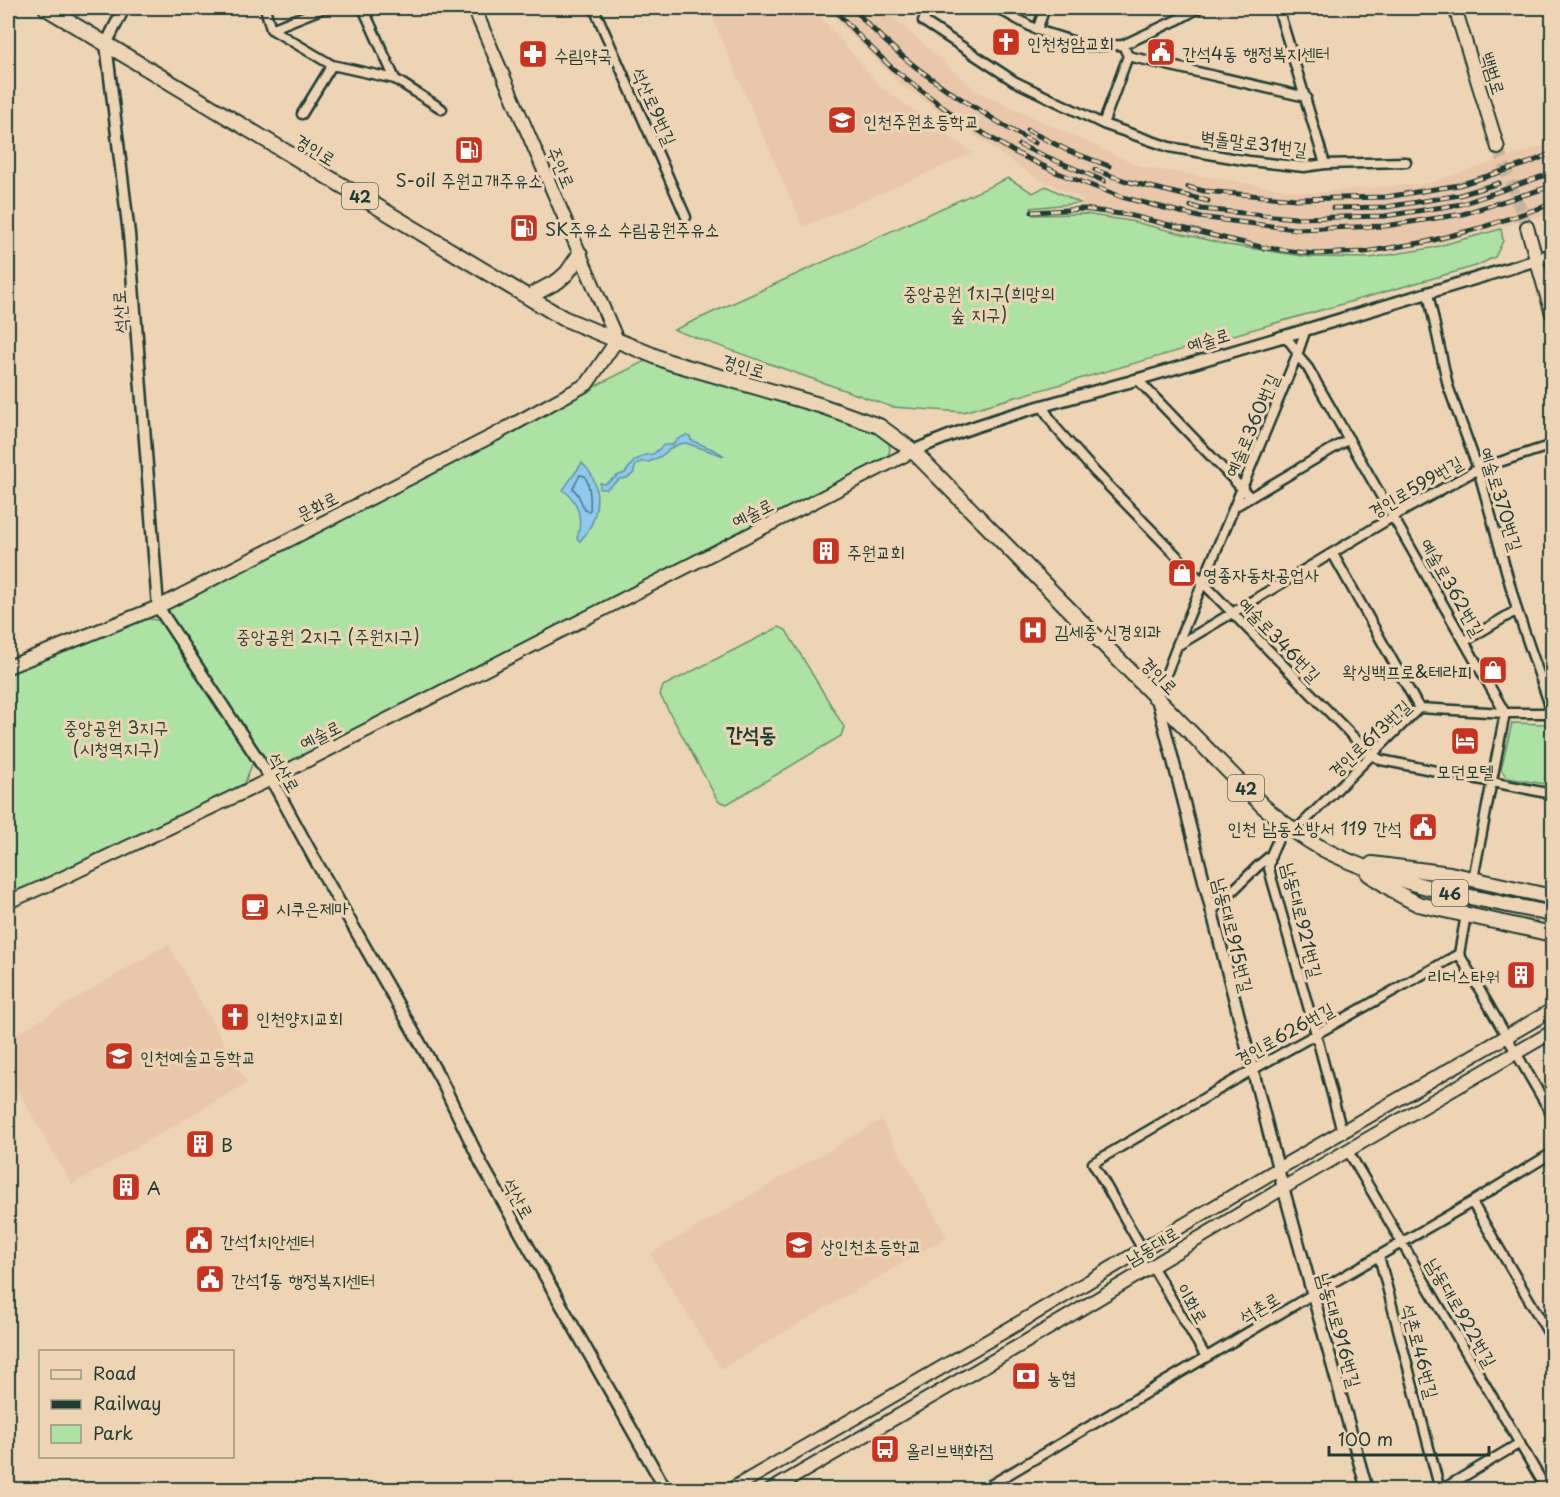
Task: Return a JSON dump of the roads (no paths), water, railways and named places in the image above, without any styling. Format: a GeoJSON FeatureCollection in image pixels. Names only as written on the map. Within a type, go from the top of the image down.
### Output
{"type":"FeatureCollection","features":[{"type":"Feature","properties":{"kind":"main road","name":"경인로"},"geometry":{"type":"LineString","coordinates":[[46,8],[564,318],[669,362],[819,405],[879,426],[914,451],[1263,806],[1290,828],[1329,852],[1388,876],[1444,891],[1552,914]]}},
{"type":"Feature","properties":{"kind":"main road","name":"주안로"},"geometry":{"type":"LineString","coordinates":[[474,8],[617,340]]}},
{"type":"Feature","properties":{"kind":"main road","name":"백범로"},"geometry":{"type":"LineString","coordinates":[[1455,8],[1498,148]]}},
{"type":"Feature","properties":{"kind":"main road"},"geometry":{"type":"LineString","coordinates":[[1527,227],[1552,314]]}},
{"type":"Feature","properties":{"kind":"main road"},"geometry":{"type":"LineString","coordinates":[[528,297],[558,281],[567,273],[580,254]]}},
{"type":"Feature","properties":{"kind":"main road","name":"문화로"},"geometry":{"type":"LineString","coordinates":[[8,667],[158,607],[496,434],[587,384],[617,340]]}},
{"type":"Feature","properties":{"kind":"main road","name":"예술로"},"geometry":{"type":"LineString","coordinates":[[8,902],[272,779],[914,451]]}},
{"type":"Feature","properties":{"kind":"main road","name":"경인로"},"geometry":{"type":"LineString","coordinates":[[1349,861],[1417,869],[1552,897]]}},
{"type":"Feature","properties":{"kind":"main road","name":"경인로"},"geometry":{"type":"LineString","coordinates":[[1349,861],[1418,904],[1552,934]]}},
{"type":"Feature","properties":{"kind":"main road"},"geometry":{"type":"LineString","coordinates":[[730,1490],[1143,1250],[1281,1179],[1342,1132],[1552,1010]]}},
{"type":"Feature","properties":{"kind":"main road","name":"남동대로"},"geometry":{"type":"LineString","coordinates":[[771,1490],[1152,1266],[1281,1179],[1348,1151],[1552,1032]]}},
{"type":"Feature","properties":{"kind":"street"},"geometry":{"type":"LineString","coordinates":[[106,44],[124,8]]}},
{"type":"Feature","properties":{"kind":"street"},"geometry":{"type":"LineString","coordinates":[[265,8],[271,29],[333,65],[395,79],[442,110]]}},
{"type":"Feature","properties":{"kind":"street"},"geometry":{"type":"LineString","coordinates":[[271,29],[324,8]]}},
{"type":"Feature","properties":{"kind":"street"},"geometry":{"type":"LineString","coordinates":[[363,8],[395,79]]}},
{"type":"Feature","properties":{"kind":"street","name":"석산로9번길"},"geometry":{"type":"LineString","coordinates":[[594,8],[686,217]]}},
{"type":"Feature","properties":{"kind":"street","name":"벽돌말로31번길"},"geometry":{"type":"LineString","coordinates":[[931,8],[923,21],[1014,81],[1103,124],[1168,147],[1249,161],[1304,167],[1324,164],[1406,162]]}},
{"type":"Feature","properties":{"kind":"street"},"geometry":{"type":"LineString","coordinates":[[997,8],[1037,30],[1088,46],[1123,45],[1199,8]]}},
{"type":"Feature","properties":{"kind":"street"},"geometry":{"type":"LineString","coordinates":[[1037,30],[1045,8]]}},
{"type":"Feature","properties":{"kind":"street"},"geometry":{"type":"LineString","coordinates":[[1278,8],[1324,164]]}},
{"type":"Feature","properties":{"kind":"street","name":"석산로"},"geometry":{"type":"LineString","coordinates":[[106,44],[129,234],[158,607],[272,779],[314,858],[440,1078],[486,1173],[666,1490]]}},
{"type":"Feature","properties":{"kind":"street"},"geometry":{"type":"LineString","coordinates":[[1103,124],[1128,56],[1123,45]]}},
{"type":"Feature","properties":{"kind":"street"},"geometry":{"type":"LineString","coordinates":[[1128,56],[1306,97]]}},
{"type":"Feature","properties":{"kind":"street"},"geometry":{"type":"LineString","coordinates":[[302,114],[333,65]]}},
{"type":"Feature","properties":{"kind":"street","name":"예술로"},"geometry":{"type":"LineString","coordinates":[[914,451],[947,436],[1042,406],[1428,293],[1537,260],[1552,253]]}},
{"type":"Feature","properties":{"kind":"street","name":"예술로370번길"},"geometry":{"type":"LineString","coordinates":[[1428,293],[1448,386],[1478,470],[1517,610],[1552,712]]}},
{"type":"Feature","properties":{"kind":"street","name":"예술로360번길"},"geometry":{"type":"LineString","coordinates":[[1177,646],[1306,329]]}},
{"type":"Feature","properties":{"kind":"street","name":"예술로362번길"},"geometry":{"type":"LineString","coordinates":[[1281,336],[1290,342],[1308,368],[1505,713]]}},
{"type":"Feature","properties":{"kind":"street"},"geometry":{"type":"LineString","coordinates":[[1137,380],[1250,498]]}},
{"type":"Feature","properties":{"kind":"street","name":"예술로346번길"},"geometry":{"type":"LineString","coordinates":[[1042,406],[1056,428],[1095,472],[1369,753],[1381,760],[1552,795]]}},
{"type":"Feature","properties":{"kind":"street","name":"예술로360번길"},"geometry":{"type":"LineString","coordinates":[[1234,507],[1349,440]]}},
{"type":"Feature","properties":{"kind":"street","name":"경인로599번길"},"geometry":{"type":"LineString","coordinates":[[1177,646],[1394,516],[1478,470],[1552,445]]}},
{"type":"Feature","properties":{"kind":"street"},"geometry":{"type":"LineString","coordinates":[[1333,554],[1419,708]]}},
{"type":"Feature","properties":{"kind":"street"},"geometry":{"type":"LineString","coordinates":[[1465,641],[1517,610]]}},
{"type":"Feature","properties":{"kind":"street"},"geometry":{"type":"LineString","coordinates":[[1157,698],[1177,646]]}},
{"type":"Feature","properties":{"kind":"street","name":"남동대로915번길"},"geometry":{"type":"LineString","coordinates":[[1157,698],[1281,1179]]}},
{"type":"Feature","properties":{"kind":"street","name":"경인로613번길"},"geometry":{"type":"LineString","coordinates":[[1290,828],[1373,756],[1419,708],[1505,713],[1552,712]]}},
{"type":"Feature","properties":{"kind":"street"},"geometry":{"type":"LineString","coordinates":[[1473,879],[1505,713]]}},
{"type":"Feature","properties":{"kind":"street"},"geometry":{"type":"LineString","coordinates":[[1211,912],[1271,855],[1290,828]]}},
{"type":"Feature","properties":{"kind":"street","name":"남동대로921번길"},"geometry":{"type":"LineString","coordinates":[[1271,855],[1269,868],[1272,880],[1342,1132]]}},
{"type":"Feature","properties":{"kind":"street"},"geometry":{"type":"LineString","coordinates":[[1466,915],[1459,954],[1552,1115]]}},
{"type":"Feature","properties":{"kind":"street","name":"경인로626번길"},"geometry":{"type":"LineString","coordinates":[[1143,1250],[1093,1163],[1252,1070],[1459,954]]}},
{"type":"Feature","properties":{"kind":"street","name":"남동대로922번길"},"geometry":{"type":"LineString","coordinates":[[1348,1151],[1547,1490]]}},
{"type":"Feature","properties":{"kind":"street","name":"석촌로"},"geometry":{"type":"LineString","coordinates":[[982,1490],[1552,1153]]}},
{"type":"Feature","properties":{"kind":"street","name":"남동대로916번길"},"geometry":{"type":"LineString","coordinates":[[1281,1179],[1367,1490]]}},
{"type":"Feature","properties":{"kind":"street"},"geometry":{"type":"LineString","coordinates":[[1472,1202],[1552,1339]]}},
{"type":"Feature","properties":{"kind":"street","name":"석촌로46번길"},"geometry":{"type":"LineString","coordinates":[[1379,1256],[1440,1490]]}},
{"type":"Feature","properties":{"kind":"street","name":"이화로"},"geometry":{"type":"LineString","coordinates":[[1152,1266],[1206,1357]]}},
{"type":"Feature","properties":{"kind":"street"},"geometry":{"type":"LineString","coordinates":[[1440,1490],[1520,1443]]}},
{"type":"Feature","properties":{"kind":"water"},"geometry":{"type":"Polygon","coordinates":[[[686,435],[690,436],[691,440],[724,456],[686,443],[679,444],[649,462],[640,462],[636,465],[633,474],[627,478],[620,479],[606,489],[600,489],[600,483],[605,484],[625,473],[634,461],[645,455],[653,454],[664,445],[672,445],[686,435]]]}},
{"type":"Feature","properties":{"kind":"water"},"geometry":{"type":"Polygon","coordinates":[[[582,463],[594,481],[597,502],[592,523],[580,541],[577,539],[580,525],[576,505],[563,490],[582,463]]]}},
{"type":"Feature","properties":{"kind":"tunnel"},"geometry":{"type":"LineString","coordinates":[[1498,148],[1527,227]]}},
{"type":"Feature","properties":{"kind":"railway"},"geometry":{"type":"LineString","coordinates":[[833,8],[892,68],[952,114],[1014,152],[1058,173],[1122,197],[1199,217],[1295,229],[1385,226],[1463,214],[1552,186]]}},
{"type":"Feature","properties":{"kind":"railway"},"geometry":{"type":"LineString","coordinates":[[853,8],[883,39],[933,80],[968,104],[1035,143]]}},
{"type":"Feature","properties":{"kind":"railway"},"geometry":{"type":"LineString","coordinates":[[1027,130],[1069,151],[1109,166]]}},
{"type":"Feature","properties":{"kind":"railway"},"geometry":{"type":"LineString","coordinates":[[1019,145],[1104,181]]}},
{"type":"Feature","properties":{"kind":"railway"},"geometry":{"type":"LineString","coordinates":[[1188,187],[1204,191],[1296,199],[1386,197],[1459,185],[1529,163],[1552,153]]}},
{"type":"Feature","properties":{"kind":"railway"},"geometry":{"type":"LineString","coordinates":[[1095,170],[1126,181],[1208,201]]}},
{"type":"Feature","properties":{"kind":"railway"},"geometry":{"type":"LineString","coordinates":[[1191,206],[1201,209],[1295,218],[1385,216],[1462,204],[1552,173]]}},
{"type":"Feature","properties":{"kind":"railway"},"geometry":{"type":"LineString","coordinates":[[1333,208],[1386,207],[1460,195],[1499,183]]}},
{"type":"Feature","properties":{"kind":"railway"},"geometry":{"type":"LineString","coordinates":[[1032,212],[1083,209],[1128,215],[1261,247],[1313,254],[1365,252],[1426,242],[1480,228],[1552,204]]}},
{"type":"Feature","properties":{"kind":"place","name":"인천청암교회"},"geometry":{"type":"Point","coordinates":[1006,42]}},
{"type":"Feature","properties":{"kind":"place","name":"간석4동 행정복지센터"},"geometry":{"type":"Point","coordinates":[1161,52]}},
{"type":"Feature","properties":{"kind":"place","name":"수림약국"},"geometry":{"type":"Point","coordinates":[533,54]}},
{"type":"Feature","properties":{"kind":"place","name":"인천주원초등학교"},"geometry":{"type":"Point","coordinates":[842,120]}},
{"type":"Feature","properties":{"kind":"place","name":"S-oil 주원고개주유소"},"geometry":{"type":"Point","coordinates":[469,150]}},
{"type":"Feature","properties":{"kind":"place","name":"SK주유소 수림공원주유소"},"geometry":{"type":"Point","coordinates":[524,228]}},
{"type":"Feature","properties":{"kind":"place","name":"주원교회"},"geometry":{"type":"Point","coordinates":[826,551]}},
{"type":"Feature","properties":{"kind":"place","name":"영종자동차공업사"},"geometry":{"type":"Point","coordinates":[1182,573]}},
{"type":"Feature","properties":{"kind":"place","name":"김세중 신경외과"},"geometry":{"type":"Point","coordinates":[1033,630]}},
{"type":"Feature","properties":{"kind":"place","name":"왁싱백프로&테라피"},"geometry":{"type":"Point","coordinates":[1493,670]}},
{"type":"Feature","properties":{"kind":"place","name":"모던모텔"},"geometry":{"type":"Point","coordinates":[1465,741]}},
{"type":"Feature","properties":{"kind":"place","name":"인천 남동소방서 119 간석"},"geometry":{"type":"Point","coordinates":[1423,827]}},
{"type":"Feature","properties":{"kind":"place","name":"시쿠은제마"},"geometry":{"type":"Point","coordinates":[255,907]}},
{"type":"Feature","properties":{"kind":"place","name":"리더스타워"},"geometry":{"type":"Point","coordinates":[1521,975]}},
{"type":"Feature","properties":{"kind":"place","name":"인천양지교회"},"geometry":{"type":"Point","coordinates":[235,1017]}},
{"type":"Feature","properties":{"kind":"place","name":"인천예술고등학교"},"geometry":{"type":"Point","coordinates":[119,1056]}},
{"type":"Feature","properties":{"kind":"place","name":"B"},"geometry":{"type":"Point","coordinates":[200,1144]}},
{"type":"Feature","properties":{"kind":"place","name":"A"},"geometry":{"type":"Point","coordinates":[126,1187]}},
{"type":"Feature","properties":{"kind":"place","name":"간석1치안센터"},"geometry":{"type":"Point","coordinates":[199,1240]}},
{"type":"Feature","properties":{"kind":"place","name":"상인천초등학교"},"geometry":{"type":"Point","coordinates":[799,1245]}},
{"type":"Feature","properties":{"kind":"place","name":"간석1동 행정복지센터"},"geometry":{"type":"Point","coordinates":[210,1279]}},
{"type":"Feature","properties":{"kind":"place","name":"농협"},"geometry":{"type":"Point","coordinates":[1026,1376]}},
{"type":"Feature","properties":{"kind":"place","name":"올리브백화점"},"geometry":{"type":"Point","coordinates":[885,1449]}},
{"type":"Feature","properties":{"kind":"district","name":"간석동"},"geometry":{"type":"Point","coordinates":[751,733]}},
{"type":"Feature","properties":{"kind":"park label","name":"중앙공원 1지구(희망의 숲 지구)"},"geometry":{"type":"Point","coordinates":[979,302]}},
{"type":"Feature","properties":{"kind":"park label","name":"중앙공원 2지구 (주원지구)"},"geometry":{"type":"Point","coordinates":[328,635]}},
{"type":"Feature","properties":{"kind":"park label","name":"중앙공원 3지구 (시청역지구)"},"geometry":{"type":"Point","coordinates":[116,736]}}]}
